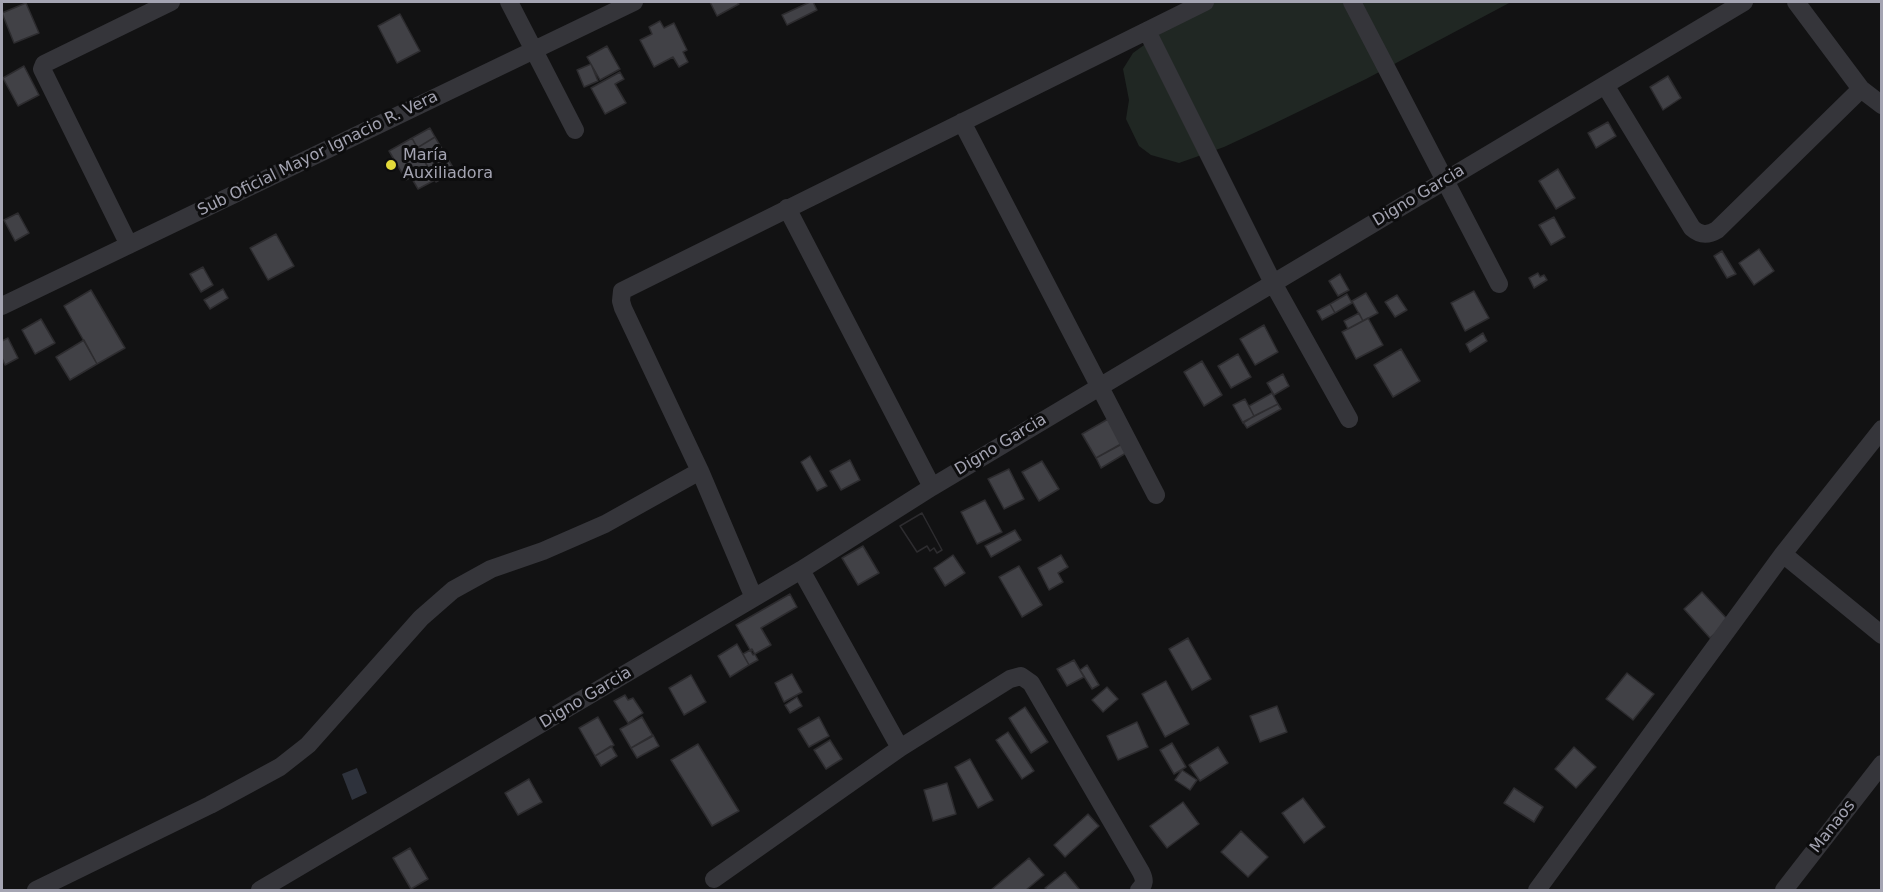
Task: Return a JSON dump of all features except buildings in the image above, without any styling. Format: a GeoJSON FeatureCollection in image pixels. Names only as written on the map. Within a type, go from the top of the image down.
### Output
{"type":"FeatureCollection","features":[{"type":"Feature","properties":{"kind":"street"},"geometry":{"type":"LineString","coordinates":[[129,245],[42,69],[44,64],[171,2]]}},
{"type":"Feature","properties":{"kind":"street"},"geometry":{"type":"LineString","coordinates":[[509,2],[575,130]]}},
{"type":"Feature","properties":{"kind":"street","name":"Sub Oficial Mayor Ignacio R. Vera"},"geometry":{"type":"LineString","coordinates":[[2,306],[634,2]]}},
{"type":"Feature","properties":{"kind":"street"},"geometry":{"type":"LineString","coordinates":[[754,598],[700,471],[623,308],[622,291],[1205,2]]}},
{"type":"Feature","properties":{"kind":"street"},"geometry":{"type":"LineString","coordinates":[[1352,2],[1498,284]]}},
{"type":"Feature","properties":{"kind":"street","name":"Digno Garcia"},"geometry":{"type":"LineString","coordinates":[[260,891],[801,570],[932,487],[1605,84],[1724,7],[1744,2]]}},
{"type":"Feature","properties":{"kind":"street"},"geometry":{"type":"LineString","coordinates":[[1796,2],[1861,90],[1881,105]]}},
{"type":"Feature","properties":{"kind":"street"},"geometry":{"type":"LineString","coordinates":[[1147,31],[1273,283],[1349,419]]}},
{"type":"Feature","properties":{"kind":"street"},"geometry":{"type":"LineString","coordinates":[[1605,84],[1692,228],[1698,234],[1711,234],[1717,230],[1861,90]]}},
{"type":"Feature","properties":{"kind":"street"},"geometry":{"type":"LineString","coordinates":[[962,122],[1156,495]]}},
{"type":"Feature","properties":{"kind":"street"},"geometry":{"type":"LineString","coordinates":[[787,208],[932,487]]}},
{"type":"Feature","properties":{"kind":"street"},"geometry":{"type":"LineString","coordinates":[[1537,891],[1783,554],[1881,429]]}},
{"type":"Feature","properties":{"kind":"street"},"geometry":{"type":"LineString","coordinates":[[36,891],[280,767],[308,745],[436,603],[462,585],[491,569],[543,551],[605,524],[700,471]]}},
{"type":"Feature","properties":{"kind":"street"},"geometry":{"type":"LineString","coordinates":[[1783,554],[1881,635]]}},
{"type":"Feature","properties":{"kind":"street"},"geometry":{"type":"LineString","coordinates":[[801,570],[900,748]]}},
{"type":"Feature","properties":{"kind":"street"},"geometry":{"type":"LineString","coordinates":[[714,879],[900,748],[1010,679],[1021,676],[1031,683],[1141,872],[1144,879],[1139,891]]}},
{"type":"Feature","properties":{"kind":"street","name":"Manaos"},"geometry":{"type":"LineString","coordinates":[[1784,891],[1881,764]]}},
{"type":"Feature","properties":{"kind":"shaded area"},"geometry":{"type":"Polygon","coordinates":[[[1207,2],[1511,2],[1366,79],[1224,147],[1179,163],[1151,155],[1139,146],[1126,119],[1129,100],[1123,69],[1133,53],[1207,2]]]}},
{"type":"Feature","properties":{"kind":"shaded area"},"geometry":{"type":"Polygon","coordinates":[[[357,768],[367,793],[352,800],[342,774],[357,768]]]}},
{"type":"Feature","properties":{"kind":"place","name":"María Auxiliadora"},"geometry":{"type":"Point","coordinates":[391,165]}}]}
